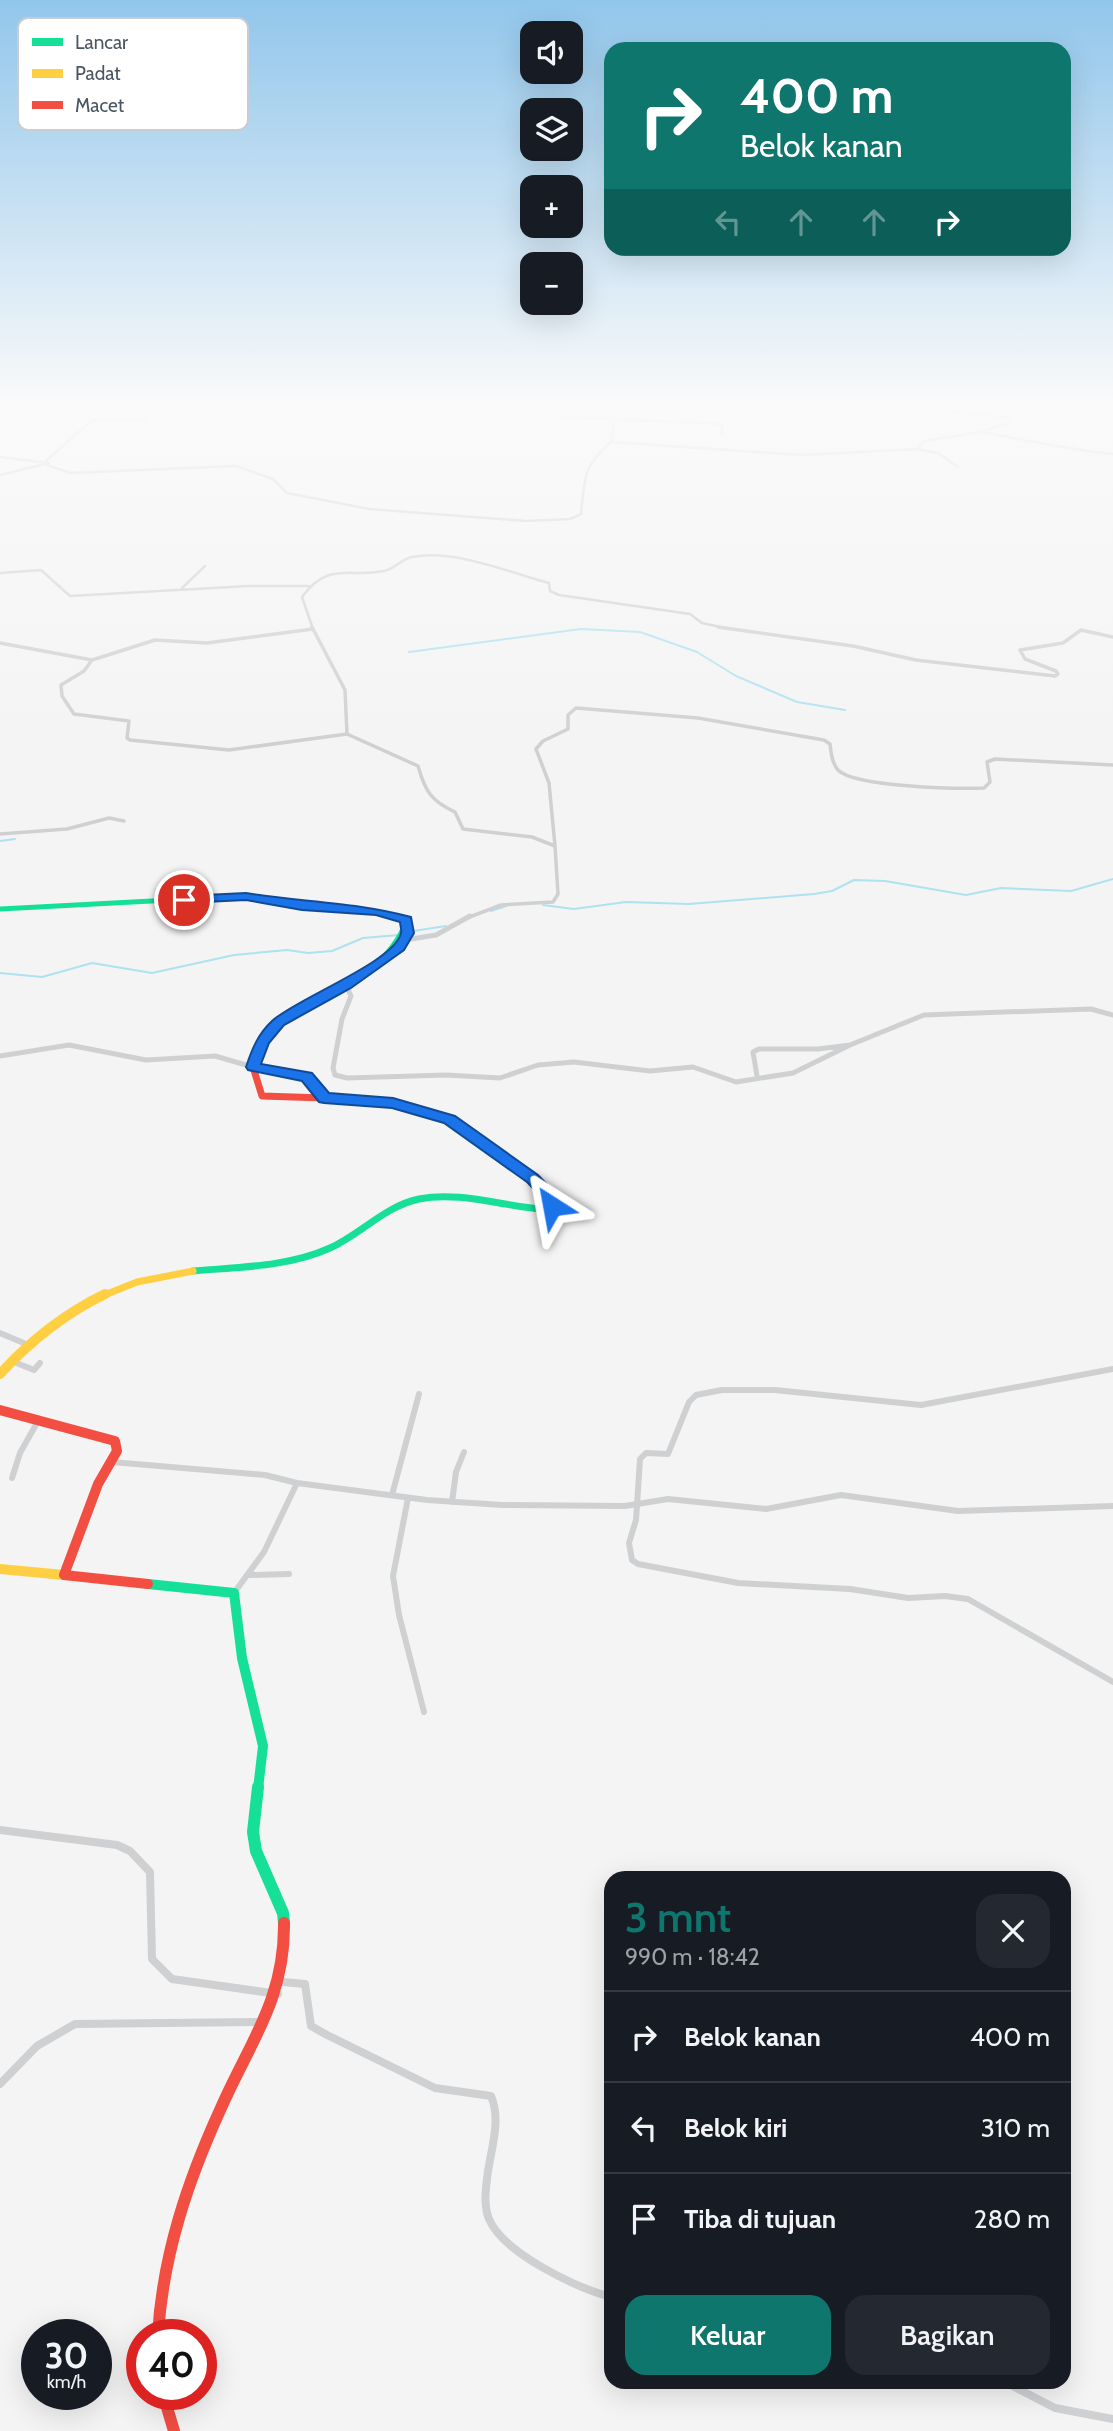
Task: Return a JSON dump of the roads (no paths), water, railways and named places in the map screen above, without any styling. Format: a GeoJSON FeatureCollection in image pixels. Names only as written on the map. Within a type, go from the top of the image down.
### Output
{"type":"FeatureCollection","features":[{"type":"Feature","properties":{"kind":"street"},"geometry":{"type":"LineString","coordinates":[[503,519],[556,519]]}},
{"type":"Feature","properties":{"kind":"street"},"geometry":{"type":"LineString","coordinates":[[347,734],[345,691],[301,601],[309,586],[321,577],[342,570],[387,571],[401,559],[454,560],[549,583],[553,594],[690,614],[702,623],[719,627],[853,646],[916,660],[1044,676],[1055,676],[1058,673],[1025,659],[1020,650],[1063,643],[1081,630],[1113,637]]}},
{"type":"Feature","properties":{"kind":"street"},"geometry":{"type":"LineString","coordinates":[[179,589],[205,566]]}},
{"type":"Feature","properties":{"kind":"street"},"geometry":{"type":"LineString","coordinates":[[0,573],[44,571],[62,594],[70,596],[223,585],[309,586]]}},
{"type":"Feature","properties":{"kind":"street"},"geometry":{"type":"LineString","coordinates":[[0,643],[92,660],[155,640],[207,643],[313,629]]}},
{"type":"Feature","properties":{"kind":"street"},"geometry":{"type":"LineString","coordinates":[[92,660],[84,671],[61,685],[62,696],[74,714],[129,721],[127,738],[130,740],[229,750],[347,734],[418,766],[425,792],[437,804],[455,812],[463,829],[532,837],[555,846]]}},
{"type":"Feature","properties":{"kind":"street"},"geometry":{"type":"LineString","coordinates":[[405,940],[431,939],[483,910],[500,905],[553,902],[558,894],[549,783],[536,749],[546,739],[563,735],[568,729],[568,715],[576,708],[698,718],[824,740],[830,744],[837,768],[853,778],[972,789],[989,785],[987,762],[995,759],[1113,765]]}},
{"type":"Feature","properties":{"kind":"street"},"geometry":{"type":"LineString","coordinates":[[0,834],[67,829],[109,818],[124,821]]}},
{"type":"Feature","properties":{"kind":"street"},"geometry":{"type":"LineString","coordinates":[[0,909],[246,896],[302,906],[392,914],[406,920],[408,933],[405,940],[346,985],[301,1008],[274,1026],[262,1041],[253,1067],[259,1080],[258,1092],[262,1096],[393,1103],[449,1120],[533,1178],[551,1197],[552,1206],[533,1209],[420,1199],[322,1251],[271,1264],[155,1276],[115,1289],[25,1345],[0,1374]]}},
{"type":"Feature","properties":{"kind":"street"},"geometry":{"type":"LineString","coordinates":[[346,985],[351,996],[342,1019],[333,1068],[335,1075],[343,1078],[500,1078],[538,1065],[574,1062],[650,1071],[693,1067],[732,1082],[757,1076],[797,1072],[850,1045],[924,1014],[1091,1009],[1113,1015]]}},
{"type":"Feature","properties":{"kind":"street"},"geometry":{"type":"LineString","coordinates":[[0,1056],[69,1045],[146,1060],[215,1056],[253,1067],[307,1077],[324,1098]]}},
{"type":"Feature","properties":{"kind":"street"},"geometry":{"type":"LineString","coordinates":[[757,1076],[754,1052],[759,1048],[818,1049],[850,1045]]}},
{"type":"Feature","properties":{"kind":"street"},"geometry":{"type":"LineString","coordinates":[[0,1333],[36,1352]]}},
{"type":"Feature","properties":{"kind":"street"},"geometry":{"type":"LineString","coordinates":[[11,1360],[34,1370],[40,1363]]}},
{"type":"Feature","properties":{"kind":"street"},"geometry":{"type":"LineString","coordinates":[[1113,1369],[1079,1380],[1004,1390],[945,1405],[877,1402],[781,1389],[696,1395],[689,1402],[668,1454],[646,1453],[639,1459],[629,1549],[632,1560],[638,1564],[738,1583],[850,1589],[908,1598],[945,1596],[968,1600],[1113,1682]]}},
{"type":"Feature","properties":{"kind":"street"},"geometry":{"type":"LineString","coordinates":[[392,1495],[419,1394]]}},
{"type":"Feature","properties":{"kind":"street"},"geometry":{"type":"LineString","coordinates":[[0,1410],[115,1441],[117,1451],[98,1484],[64,1575]]}},
{"type":"Feature","properties":{"kind":"street"},"geometry":{"type":"LineString","coordinates":[[12,1478],[20,1452],[38,1421]]}},
{"type":"Feature","properties":{"kind":"street"},"geometry":{"type":"LineString","coordinates":[[452,1502],[456,1472],[464,1452]]}},
{"type":"Feature","properties":{"kind":"street"},"geometry":{"type":"LineString","coordinates":[[112,1462],[265,1475],[297,1483],[408,1498],[531,1506],[636,1504],[668,1499],[766,1509],[841,1495],[958,1511],[1113,1506]]}},
{"type":"Feature","properties":{"kind":"street"},"geometry":{"type":"LineString","coordinates":[[158,2319],[169,2253],[200,2158],[232,2082],[283,1982],[286,1926],[256,1851],[253,1832],[263,1746],[242,1658],[234,1593],[250,1575],[297,1483]]}},
{"type":"Feature","properties":{"kind":"street"},"geometry":{"type":"LineString","coordinates":[[408,1498],[393,1576],[399,1615],[424,1712]]}},
{"type":"Feature","properties":{"kind":"street"},"geometry":{"type":"LineString","coordinates":[[0,1569],[234,1593]]}},
{"type":"Feature","properties":{"kind":"street"},"geometry":{"type":"LineString","coordinates":[[250,1575],[289,1574]]}},
{"type":"Feature","properties":{"kind":"street"},"geometry":{"type":"LineString","coordinates":[[0,1830],[124,1847],[150,1872],[152,1959],[164,1972],[172,1979],[278,1994]]}},
{"type":"Feature","properties":{"kind":"street"},"geometry":{"type":"LineString","coordinates":[[283,1982],[298,1981],[305,1984],[310,1998],[311,2026],[327,2035],[435,2088],[491,2096],[497,2111],[486,2193],[491,2222],[512,2245],[551,2272],[604,2295]]}},
{"type":"Feature","properties":{"kind":"street"},"geometry":{"type":"LineString","coordinates":[[0,2084],[37,2046],[75,2024],[264,2022]]}},
{"type":"Feature","properties":{"kind":"street"},"geometry":{"type":"LineString","coordinates":[[1019,2389],[1055,2407],[1113,2419]]}},
{"type":"Feature","properties":{"kind":"street"},"geometry":{"type":"LineString","coordinates":[[168,2410],[174,2431]]}},
{"type":"Feature","properties":{"kind":"waterway"},"geometry":{"type":"LineString","coordinates":[[409,652],[581,629],[640,632],[697,652],[736,676],[797,702],[845,710]]}},
{"type":"Feature","properties":{"kind":"waterway"},"geometry":{"type":"LineString","coordinates":[[0,841],[15,839]]}},
{"type":"Feature","properties":{"kind":"waterway"},"geometry":{"type":"LineString","coordinates":[[543,905],[574,909],[626,902],[689,904],[814,894],[832,891],[854,880],[885,881],[966,895],[1001,888],[1071,891],[1113,879]]}},
{"type":"Feature","properties":{"kind":"waterway"},"geometry":{"type":"LineString","coordinates":[[491,911],[506,906]]}},
{"type":"Feature","properties":{"kind":"waterway"},"geometry":{"type":"LineString","coordinates":[[407,932],[446,926]]}},
{"type":"Feature","properties":{"kind":"waterway"},"geometry":{"type":"LineString","coordinates":[[0,973],[42,977],[92,963],[152,973],[234,955],[287,950],[308,953],[332,951],[363,938],[399,935]]}}]}
